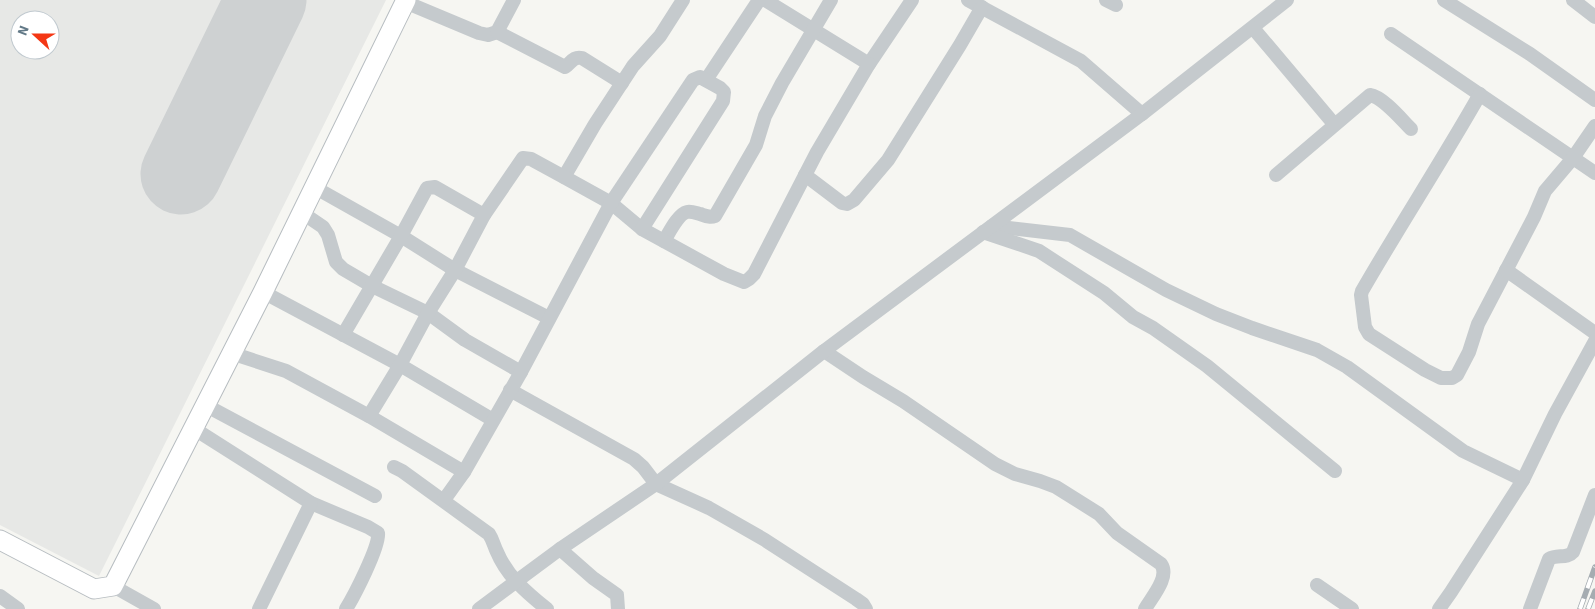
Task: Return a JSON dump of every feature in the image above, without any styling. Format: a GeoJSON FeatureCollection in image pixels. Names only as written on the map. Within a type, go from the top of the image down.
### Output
{"type":"FeatureCollection","features":[{"type":"Feature","properties":{"kind":"street"},"geometry":{"type":"LineString","coordinates":[[498,32],[514,0]]}},
{"type":"Feature","properties":{"kind":"street"},"geometry":{"type":"LineString","coordinates":[[564,177],[595,124],[633,66],[660,36],[683,0]]}},
{"type":"Feature","properties":{"kind":"street"},"geometry":{"type":"LineString","coordinates":[[706,80],[759,0]]}},
{"type":"Feature","properties":{"kind":"street"},"geometry":{"type":"LineString","coordinates":[[765,0],[870,64]]}},
{"type":"Feature","properties":{"kind":"street"},"geometry":{"type":"LineString","coordinates":[[664,241],[683,214],[694,212],[709,217],[716,216],[756,146],[766,116],[782,83],[831,0]]}},
{"type":"Feature","properties":{"kind":"street"},"geometry":{"type":"LineString","coordinates":[[369,416],[455,270],[484,215],[523,158],[531,159],[611,203],[642,229],[724,274],[740,282],[749,280],[754,274],[817,152],[870,64],[912,0]]}},
{"type":"Feature","properties":{"kind":"street"},"geometry":{"type":"LineString","coordinates":[[968,0],[1081,61],[1142,114]]}},
{"type":"Feature","properties":{"kind":"street"},"geometry":{"type":"LineString","coordinates":[[479,609],[560,549],[656,484],[824,351],[1142,114],[1287,0]]}},
{"type":"Feature","properties":{"kind":"street"},"geometry":{"type":"LineString","coordinates":[[1444,0],[1530,54],[1595,100]]}},
{"type":"Feature","properties":{"kind":"street"},"geometry":{"type":"LineString","coordinates":[[1573,0],[1592,9]]}},
{"type":"Feature","properties":{"kind":"street"},"geometry":{"type":"LineString","coordinates":[[113,586],[263,292],[406,1],[479,33],[488,35],[498,32],[564,67],[573,59],[582,58],[622,84]]}},
{"type":"Feature","properties":{"kind":"street"},"geometry":{"type":"LineString","coordinates":[[805,175],[842,203],[850,203],[854,200],[888,160],[982,7]]}},
{"type":"Feature","properties":{"kind":"street"},"geometry":{"type":"LineString","coordinates":[[1253,28],[1334,124]]}},
{"type":"Feature","properties":{"kind":"street"},"geometry":{"type":"LineString","coordinates":[[1391,34],[1595,173]]}},
{"type":"Feature","properties":{"kind":"street"},"geometry":{"type":"LineString","coordinates":[[444,500],[464,472],[521,372],[611,203],[693,80],[700,77],[724,92],[723,101],[642,229]]}},
{"type":"Feature","properties":{"kind":"street"},"geometry":{"type":"LineString","coordinates":[[1480,94],[1362,291],[1361,304],[1365,327],[1369,334],[1425,370],[1441,378],[1452,378],[1457,374],[1468,352],[1478,324],[1534,217],[1545,191],[1595,126]]}},
{"type":"Feature","properties":{"kind":"street"},"geometry":{"type":"LineString","coordinates":[[1276,175],[1367,96],[1372,95],[1381,100],[1411,129]]}},
{"type":"Feature","properties":{"kind":"street"},"geometry":{"type":"LineString","coordinates":[[314,187],[401,236],[455,270],[549,318]]}},
{"type":"Feature","properties":{"kind":"street"},"geometry":{"type":"LineString","coordinates":[[342,335],[401,236],[425,190],[435,187],[484,215]]}},
{"type":"Feature","properties":{"kind":"street"},"geometry":{"type":"LineString","coordinates":[[301,212],[323,227],[328,235],[336,262],[343,269],[372,286],[428,313],[465,340],[521,372]]}},
{"type":"Feature","properties":{"kind":"street"},"geometry":{"type":"LineString","coordinates":[[988,229],[1039,252],[1104,293],[1133,317],[1153,328],[1207,366],[1335,471]]}},
{"type":"Feature","properties":{"kind":"street"},"geometry":{"type":"LineString","coordinates":[[988,229],[1070,235],[1166,290],[1216,314],[1317,350],[1346,367],[1463,452],[1523,480]]}},
{"type":"Feature","properties":{"kind":"street"},"geometry":{"type":"LineString","coordinates":[[1506,270],[1595,333]]}},
{"type":"Feature","properties":{"kind":"street"},"geometry":{"type":"LineString","coordinates":[[263,292],[400,365],[493,420]]}},
{"type":"Feature","properties":{"kind":"street"},"geometry":{"type":"LineString","coordinates":[[1439,609],[1452,592],[1523,480],[1555,414],[1595,341]]}},
{"type":"Feature","properties":{"kind":"street"},"geometry":{"type":"LineString","coordinates":[[824,351],[863,378],[904,401],[995,464],[1015,474],[1056,487],[1091,510],[1117,532],[1162,564],[1164,576],[1146,609]]}},
{"type":"Feature","properties":{"kind":"street"},"geometry":{"type":"LineString","coordinates":[[231,353],[286,371],[369,416],[464,472]]}},
{"type":"Feature","properties":{"kind":"street"},"geometry":{"type":"LineString","coordinates":[[510,390],[634,459],[656,484],[709,508],[765,540],[856,599],[866,609]]}},
{"type":"Feature","properties":{"kind":"street"},"geometry":{"type":"LineString","coordinates":[[205,405],[375,496]]}},
{"type":"Feature","properties":{"kind":"street"},"geometry":{"type":"LineString","coordinates":[[193,428],[311,503],[375,530],[379,535],[368,564],[346,609]]}},
{"type":"Feature","properties":{"kind":"street"},"geometry":{"type":"LineString","coordinates":[[394,467],[444,500],[489,534],[494,542],[496,551],[515,582],[547,609]]}},
{"type":"Feature","properties":{"kind":"street"},"geometry":{"type":"LineString","coordinates":[[1530,609],[1549,559],[1567,556],[1573,552],[1595,495]]}},
{"type":"Feature","properties":{"kind":"street"},"geometry":{"type":"LineString","coordinates":[[259,609],[311,503]]}},
{"type":"Feature","properties":{"kind":"street"},"geometry":{"type":"LineString","coordinates":[[0,540],[94,589],[113,586],[154,609]]}},
{"type":"Feature","properties":{"kind":"street"},"geometry":{"type":"LineString","coordinates":[[560,549],[617,595],[618,609]]}},
{"type":"Feature","properties":{"kind":"street"},"geometry":{"type":"LineString","coordinates":[[1317,585],[1352,609]]}},
{"type":"Feature","properties":{"kind":"street"},"geometry":{"type":"LineString","coordinates":[[0,596],[18,609]]}},
{"type":"Feature","properties":{"kind":"shaded area"},"geometry":{"type":"Polygon","coordinates":[[[0,0],[386,0],[99,576],[0,525],[0,0]]]}},
{"type":"Feature","properties":{"kind":"runway"},"geometry":{"type":"LineString","coordinates":[[181,174],[266,0]]}},
{"type":"Feature","properties":{"kind":"railway"},"geometry":{"type":"LineString","coordinates":[[1580,609],[1595,567]]}},
{"type":"Feature","properties":{"kind":"railway"},"geometry":{"type":"LineString","coordinates":[[1588,609],[1595,591]]}}]}
